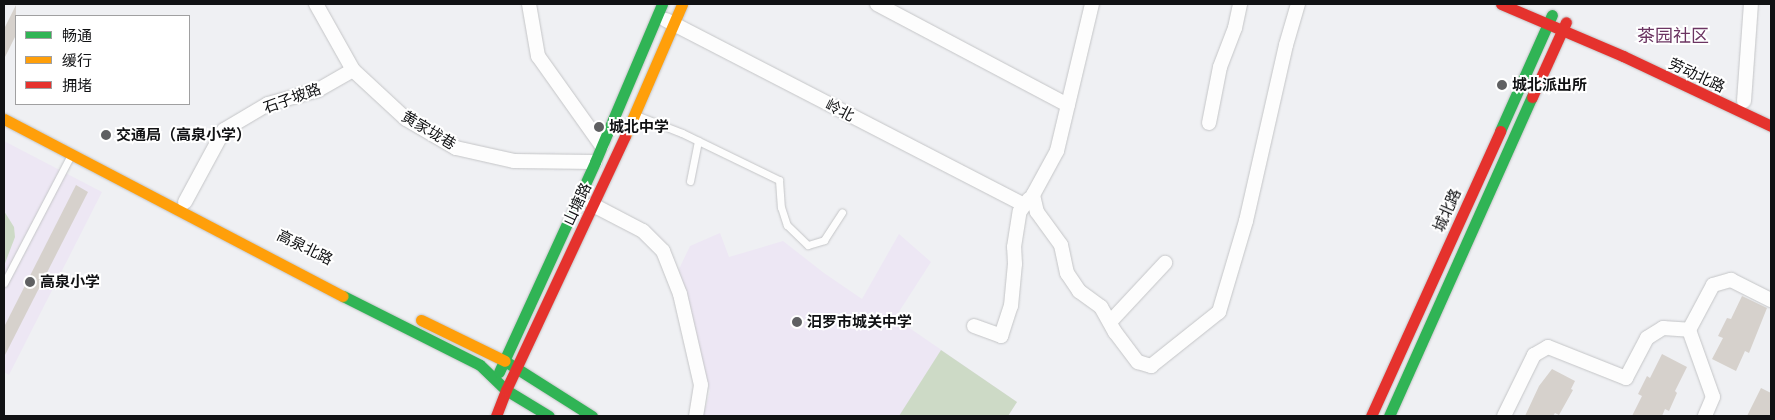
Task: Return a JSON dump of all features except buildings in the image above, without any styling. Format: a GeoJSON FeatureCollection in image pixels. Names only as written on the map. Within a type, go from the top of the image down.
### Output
{"type":"FeatureCollection","features":[{"type":"Feature","properties":{"kind":"main road","name":"山塘路"},"geometry":{"type":"LineString","coordinates":[[496,416],[506,390],[593,205],[682,4]]}},
{"type":"Feature","properties":{"kind":"main road","name":"劳动北路"},"geometry":{"type":"LineString","coordinates":[[1500,4],[1564,26],[1771,114]]}},
{"type":"Feature","properties":{"kind":"main road","name":"劳动北路"},"geometry":{"type":"LineString","coordinates":[[1525,4],[1549,20]]}},
{"type":"Feature","properties":{"kind":"main road","name":"山塘路"},"geometry":{"type":"LineString","coordinates":[[484,416],[495,378],[505,361],[595,162],[660,10]]}},
{"type":"Feature","properties":{"kind":"main road","name":"城北路"},"geometry":{"type":"LineString","coordinates":[[1371,416],[1549,20]]}},
{"type":"Feature","properties":{"kind":"main road","name":"劳动北路"},"geometry":{"type":"LineString","coordinates":[[1564,26],[1771,126]]}},
{"type":"Feature","properties":{"kind":"main road"},"geometry":{"type":"LineString","coordinates":[[1389,416],[1564,26]]}},
{"type":"Feature","properties":{"kind":"main road","name":"高泉北路"},"geometry":{"type":"LineString","coordinates":[[4,106],[336,279]]}},
{"type":"Feature","properties":{"kind":"main road","name":"高泉北路"},"geometry":{"type":"LineString","coordinates":[[4,119],[262,255],[480,365],[506,390],[549,416]]}},
{"type":"Feature","properties":{"kind":"main road"},"geometry":{"type":"LineString","coordinates":[[414,317],[518,368],[592,416]]}},
{"type":"Feature","properties":{"kind":"street","name":"黄家垅巷"},"geometry":{"type":"LineString","coordinates":[[316,4],[353,70],[406,119],[456,148],[514,161],[595,162]]}},
{"type":"Feature","properties":{"kind":"street"},"geometry":{"type":"LineString","coordinates":[[529,4],[538,56],[602,146]]}},
{"type":"Feature","properties":{"kind":"street"},"geometry":{"type":"LineString","coordinates":[[877,4],[1068,104]]}},
{"type":"Feature","properties":{"kind":"street"},"geometry":{"type":"LineString","coordinates":[[974,326],[1000,336],[1011,306],[1017,224],[1028,200],[1057,151],[1092,4]]}},
{"type":"Feature","properties":{"kind":"street"},"geometry":{"type":"LineString","coordinates":[[1209,123],[1220,67],[1235,28],[1240,4]]}},
{"type":"Feature","properties":{"kind":"street"},"geometry":{"type":"LineString","coordinates":[[1028,200],[1061,245],[1067,273],[1079,291],[1101,307],[1138,362],[1151,366],[1219,312],[1246,220],[1286,45],[1298,4]]}},
{"type":"Feature","properties":{"kind":"street"},"geometry":{"type":"LineString","coordinates":[[1744,101],[1751,4]]}},
{"type":"Feature","properties":{"kind":"street","name":"岭北"},"geometry":{"type":"LineString","coordinates":[[660,10],[674,25],[1028,200]]}},
{"type":"Feature","properties":{"kind":"street","name":"石子坡路"},"geometry":{"type":"LineString","coordinates":[[185,202],[224,130],[268,104],[318,90],[353,70]]}},
{"type":"Feature","properties":{"kind":"street"},"geometry":{"type":"LineString","coordinates":[[593,205],[643,231],[663,251],[680,294],[701,385],[696,416]]}},
{"type":"Feature","properties":{"kind":"street"},"geometry":{"type":"LineString","coordinates":[[1110,322],[1165,263]]}},
{"type":"Feature","properties":{"kind":"street"},"geometry":{"type":"LineString","coordinates":[[1705,416],[1713,397],[1689,330],[1713,285],[1731,280],[1771,300]]}},
{"type":"Feature","properties":{"kind":"street"},"geometry":{"type":"LineString","coordinates":[[1504,416],[1534,355],[1548,347],[1626,378],[1647,338],[1663,328],[1689,330]]}},
{"type":"Feature","properties":{"kind":"lane"},"geometry":{"type":"LineString","coordinates":[[634,114],[698,141],[779,180],[781,207],[787,225],[808,245],[824,240],[842,212]]}},
{"type":"Feature","properties":{"kind":"lane"},"geometry":{"type":"LineString","coordinates":[[690,181],[698,141]]}},
{"type":"Feature","properties":{"kind":"lane"},"geometry":{"type":"LineString","coordinates":[[4,283],[71,154]]}},
{"type":"Feature","properties":{"kind":"shaded area","name":"高泉小学"},"geometry":{"type":"Polygon","coordinates":[[[4,141],[102,192],[9,375],[4,372],[4,141]]]}},
{"type":"Feature","properties":{"kind":"shaded area","name":"汨罗市城关中学"},"geometry":{"type":"Polygon","coordinates":[[[720,233],[729,257],[783,241],[824,273],[862,299],[899,234],[931,262],[895,318],[1017,402],[1008,416],[703,416],[710,391],[679,269],[690,246],[720,233]]]}},
{"type":"Feature","properties":{"kind":"green space"},"geometry":{"type":"Polygon","coordinates":[[[4,211],[14,227],[15,237],[4,266],[4,211]]]}},
{"type":"Feature","properties":{"kind":"green space"},"geometry":{"type":"Polygon","coordinates":[[[941,350],[1017,402],[1008,416],[899,416],[941,350]]]}},
{"type":"Feature","properties":{"kind":"traffic: fast"},"geometry":{"type":"LineString","coordinates":[[499,372],[595,162],[662,4]]}},
{"type":"Feature","properties":{"kind":"traffic: fast"},"geometry":{"type":"LineString","coordinates":[[1500,131],[1552,15]]}},
{"type":"Feature","properties":{"kind":"traffic: fast"},"geometry":{"type":"LineString","coordinates":[[1389,416],[1532,97]]}},
{"type":"Feature","properties":{"kind":"traffic: fast"},"geometry":{"type":"LineString","coordinates":[[343,296],[480,365],[506,390]]}},
{"type":"Feature","properties":{"kind":"traffic: fast"},"geometry":{"type":"LineString","coordinates":[[505,361],[592,416]]}},
{"type":"Feature","properties":{"kind":"traffic: fast"},"geometry":{"type":"LineString","coordinates":[[506,390],[549,416]]}},
{"type":"Feature","properties":{"kind":"traffic: slow"},"geometry":{"type":"LineString","coordinates":[[625,136],[682,4]]}},
{"type":"Feature","properties":{"kind":"traffic: slow"},"geometry":{"type":"LineString","coordinates":[[4,119],[343,296]]}},
{"type":"Feature","properties":{"kind":"traffic: slow"},"geometry":{"type":"LineString","coordinates":[[421,320],[505,361]]}},
{"type":"Feature","properties":{"kind":"traffic: jam"},"geometry":{"type":"LineString","coordinates":[[1501,4],[1623,56],[1771,126]]}},
{"type":"Feature","properties":{"kind":"traffic: jam"},"geometry":{"type":"LineString","coordinates":[[1532,97],[1566,22]]}},
{"type":"Feature","properties":{"kind":"traffic: jam"},"geometry":{"type":"LineString","coordinates":[[1371,416],[1500,131]]}},
{"type":"Feature","properties":{"kind":"traffic: jam"},"geometry":{"type":"LineString","coordinates":[[496,416],[506,390],[625,136]]}},
{"type":"Feature","properties":{"kind":"place","name":"城北派出所"},"geometry":{"type":"Point","coordinates":[1502,85]}},
{"type":"Feature","properties":{"kind":"place","name":"城北中学"},"geometry":{"type":"Point","coordinates":[599,127]}},
{"type":"Feature","properties":{"kind":"place","name":"交通局（高泉小学）"},"geometry":{"type":"Point","coordinates":[106,135]}},
{"type":"Feature","properties":{"kind":"place","name":"高泉小学"},"geometry":{"type":"Point","coordinates":[30,282]}},
{"type":"Feature","properties":{"kind":"place","name":"汨罗市城关中学"},"geometry":{"type":"Point","coordinates":[797,322]}},
{"type":"Feature","properties":{"kind":"district","name":"茶园社区"},"geometry":{"type":"Point","coordinates":[1673,35]}}]}
